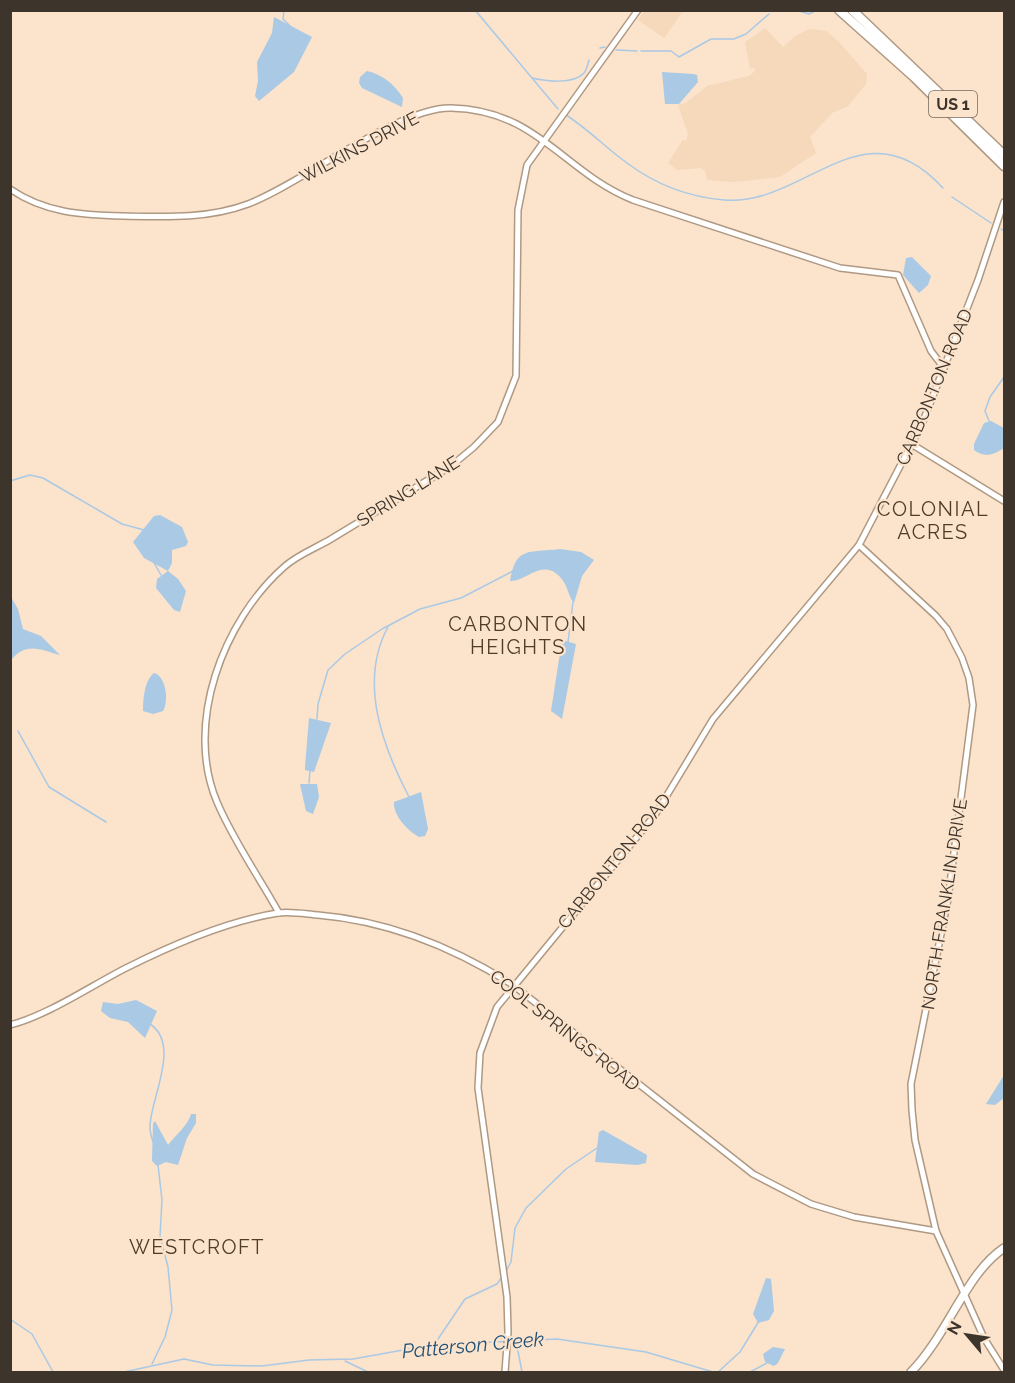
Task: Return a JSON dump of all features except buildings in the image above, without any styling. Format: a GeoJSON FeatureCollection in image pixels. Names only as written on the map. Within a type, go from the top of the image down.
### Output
{"type":"FeatureCollection","features":[{"type":"Feature","properties":{"kind":"highway"},"geometry":{"type":"LineString","coordinates":[[832,10],[855,24]]}},
{"type":"Feature","properties":{"kind":"highway","name":"US 1"},"geometry":{"type":"LineString","coordinates":[[839,10],[1005,166]]}},
{"type":"Feature","properties":{"kind":"highway","name":"US 1"},"geometry":{"type":"LineString","coordinates":[[852,10],[1005,155]]}},
{"type":"Feature","properties":{"kind":"highway"},"geometry":{"type":"LineString","coordinates":[[858,10],[900,54]]}},
{"type":"Feature","properties":{"kind":"main road"},"geometry":{"type":"LineString","coordinates":[[911,1372],[933,1347],[979,1271],[1005,1248]]}},
{"type":"Feature","properties":{"kind":"street","name":"SPRING LANE"},"geometry":{"type":"LineString","coordinates":[[279,913],[217,802],[211,780],[207,757],[207,710],[217,667],[229,641],[254,603],[285,566],[451,466],[498,422],[516,376],[518,210],[527,165],[638,10]]}},
{"type":"Feature","properties":{"kind":"street","name":"WILKINS DRIVE"},"geometry":{"type":"LineString","coordinates":[[10,189],[41,206],[60,212],[85,215],[164,217],[219,214],[248,204],[288,185],[407,118],[432,110],[449,108],[473,110],[501,116],[523,125],[604,185],[644,204],[840,268],[898,275],[931,351],[944,368]]}},
{"type":"Feature","properties":{"kind":"street","name":"CARBONTON ROAD"},"geometry":{"type":"LineString","coordinates":[[505,1372],[508,1332],[507,1297],[478,1088],[480,1053],[497,1007],[652,820],[718,712],[859,545],[913,445],[1005,202]]}},
{"type":"Feature","properties":{"kind":"street"},"geometry":{"type":"LineString","coordinates":[[913,445],[1005,501]]}},
{"type":"Feature","properties":{"kind":"street","name":"NORTH FRANKLIN DRIVE"},"geometry":{"type":"LineString","coordinates":[[859,545],[936,616],[946,629],[962,658],[972,694],[971,730],[948,899],[911,1084],[915,1140],[936,1231],[984,1338],[1005,1370]]}},
{"type":"Feature","properties":{"kind":"street","name":"COOL SPRINGS ROAD"},"geometry":{"type":"LineString","coordinates":[[10,1025],[45,1011],[162,951],[279,913],[361,920],[415,935],[459,954],[513,985],[639,1087],[753,1174],[811,1204],[854,1217],[936,1231]]}},
{"type":"Feature","properties":{"kind":"shaded area"},"geometry":{"type":"Polygon","coordinates":[[[645,10],[683,11],[664,38],[638,20],[645,10]]]}},
{"type":"Feature","properties":{"kind":"shaded area"},"geometry":{"type":"Polygon","coordinates":[[[765,28],[783,47],[795,36],[809,29],[826,31],[867,74],[866,84],[848,106],[832,113],[810,137],[816,153],[780,177],[733,182],[707,180],[705,171],[701,168],[677,170],[668,163],[683,140],[686,141],[688,134],[678,105],[686,103],[707,86],[749,76],[755,71],[754,68],[750,69],[745,42],[765,28]]]}},
{"type":"Feature","properties":{"kind":"water"},"geometry":{"type":"Polygon","coordinates":[[[274,17],[312,37],[294,72],[259,101],[255,96],[258,81],[257,62],[272,33],[274,17]]]}},
{"type":"Feature","properties":{"kind":"water"},"geometry":{"type":"Polygon","coordinates":[[[367,71],[383,77],[396,89],[403,98],[402,107],[362,88],[359,83],[360,77],[367,71]]]}},
{"type":"Feature","properties":{"kind":"water"},"geometry":{"type":"Polygon","coordinates":[[[662,72],[697,75],[698,82],[679,104],[665,104],[662,72]]]}},
{"type":"Feature","properties":{"kind":"water"},"geometry":{"type":"Polygon","coordinates":[[[912,257],[931,276],[928,285],[919,293],[903,275],[906,258],[912,257]]]}},
{"type":"Feature","properties":{"kind":"water"},"geometry":{"type":"Polygon","coordinates":[[[991,421],[1004,428],[1004,448],[993,454],[985,455],[974,450],[974,444],[984,423],[991,421]]]}},
{"type":"Feature","properties":{"kind":"water"},"geometry":{"type":"Polygon","coordinates":[[[160,515],[182,527],[188,542],[186,546],[172,550],[172,563],[168,571],[144,558],[133,542],[154,516],[160,515]]]}},
{"type":"Feature","properties":{"kind":"water"},"geometry":{"type":"Polygon","coordinates":[[[560,549],[581,552],[594,560],[582,576],[574,603],[565,584],[554,572],[541,570],[510,581],[516,562],[525,553],[560,549]]]}},
{"type":"Feature","properties":{"kind":"water"},"geometry":{"type":"Polygon","coordinates":[[[168,571],[178,579],[186,591],[180,612],[174,610],[156,588],[157,579],[168,571]]]}},
{"type":"Feature","properties":{"kind":"water"},"geometry":{"type":"Polygon","coordinates":[[[11,597],[18,609],[23,629],[41,636],[60,655],[34,648],[23,650],[11,660],[11,597]]]}},
{"type":"Feature","properties":{"kind":"water"},"geometry":{"type":"Polygon","coordinates":[[[562,640],[576,644],[562,719],[551,711],[562,640]]]}},
{"type":"Feature","properties":{"kind":"water"},"geometry":{"type":"Polygon","coordinates":[[[154,673],[164,684],[166,701],[163,711],[153,714],[143,711],[143,707],[146,686],[154,673]]]}},
{"type":"Feature","properties":{"kind":"water"},"geometry":{"type":"Polygon","coordinates":[[[309,718],[331,723],[314,772],[305,770],[309,718]]]}},
{"type":"Feature","properties":{"kind":"water"},"geometry":{"type":"Polygon","coordinates":[[[300,784],[317,784],[319,797],[313,814],[306,811],[300,784]]]}},
{"type":"Feature","properties":{"kind":"water"},"geometry":{"type":"Polygon","coordinates":[[[421,792],[428,829],[425,836],[419,837],[402,822],[396,813],[394,802],[421,792]]]}},
{"type":"Feature","properties":{"kind":"water"},"geometry":{"type":"Polygon","coordinates":[[[136,1000],[157,1011],[145,1038],[128,1022],[110,1018],[101,1011],[103,1002],[118,1004],[136,1000]]]}},
{"type":"Feature","properties":{"kind":"water"},"geometry":{"type":"Polygon","coordinates":[[[1004,1075],[1004,1098],[995,1105],[986,1104],[1004,1075]]]}},
{"type":"Feature","properties":{"kind":"water"},"geometry":{"type":"Polygon","coordinates":[[[191,1114],[196,1114],[196,1123],[187,1138],[178,1165],[166,1162],[157,1166],[152,1161],[153,1124],[155,1121],[168,1145],[185,1126],[191,1114]]]}},
{"type":"Feature","properties":{"kind":"water"},"geometry":{"type":"Polygon","coordinates":[[[603,1130],[647,1155],[646,1163],[637,1165],[595,1162],[599,1132],[603,1130]]]}},
{"type":"Feature","properties":{"kind":"water"},"geometry":{"type":"Polygon","coordinates":[[[766,1278],[771,1279],[774,1311],[769,1320],[758,1323],[753,1314],[766,1278]]]}},
{"type":"Feature","properties":{"kind":"water"},"geometry":{"type":"Polygon","coordinates":[[[773,1347],[785,1349],[774,1366],[765,1362],[763,1354],[773,1347]]]}},
{"type":"Feature","properties":{"kind":"waterway"},"geometry":{"type":"LineString","coordinates":[[284,10],[283,19],[291,27]]}},
{"type":"Feature","properties":{"kind":"waterway"},"geometry":{"type":"LineString","coordinates":[[475,10],[558,109]]}},
{"type":"Feature","properties":{"kind":"waterway"},"geometry":{"type":"LineString","coordinates":[[796,10],[809,14],[817,10]]}},
{"type":"Feature","properties":{"kind":"waterway"},"geometry":{"type":"LineString","coordinates":[[641,51],[671,51],[679,57],[711,39],[734,39],[746,34],[769,14]]}},
{"type":"Feature","properties":{"kind":"waterway"},"geometry":{"type":"LineString","coordinates":[[600,48],[605,47]]}},
{"type":"Feature","properties":{"kind":"waterway"},"geometry":{"type":"LineString","coordinates":[[616,50],[637,51]]}},
{"type":"Feature","properties":{"kind":"waterway"},"geometry":{"type":"LineString","coordinates":[[532,78],[551,81],[573,79],[584,73],[589,60]]}},
{"type":"Feature","properties":{"kind":"waterway"},"geometry":{"type":"LineString","coordinates":[[566,115],[619,157],[649,177],[685,193],[698,196],[724,200],[753,198],[781,189],[834,164],[860,155],[886,154],[914,164],[943,188]]}},
{"type":"Feature","properties":{"kind":"waterway"},"geometry":{"type":"LineString","coordinates":[[952,197],[991,223]]}},
{"type":"Feature","properties":{"kind":"waterway"},"geometry":{"type":"LineString","coordinates":[[989,421],[985,411],[990,397],[1004,377]]}},
{"type":"Feature","properties":{"kind":"waterway"},"geometry":{"type":"LineString","coordinates":[[10,481],[30,475],[43,478],[122,524],[144,530]]}},
{"type":"Feature","properties":{"kind":"waterway"},"geometry":{"type":"LineString","coordinates":[[153,561],[161,575]]}},
{"type":"Feature","properties":{"kind":"waterway"},"geometry":{"type":"LineString","coordinates":[[317,719],[318,704],[328,670],[345,654],[382,629],[420,609],[461,598],[515,570]]}},
{"type":"Feature","properties":{"kind":"waterway"},"geometry":{"type":"LineString","coordinates":[[568,642],[573,602]]}},
{"type":"Feature","properties":{"kind":"waterway"},"geometry":{"type":"LineString","coordinates":[[388,627],[379,648],[375,670],[375,692],[383,736],[409,797]]}},
{"type":"Feature","properties":{"kind":"waterway"},"geometry":{"type":"LineString","coordinates":[[18,731],[49,787],[106,822]]}},
{"type":"Feature","properties":{"kind":"waterway"},"geometry":{"type":"LineString","coordinates":[[309,783],[310,770]]}},
{"type":"Feature","properties":{"kind":"waterway"},"geometry":{"type":"LineString","coordinates":[[150,1024],[159,1033],[164,1059],[151,1117],[150,1130],[153,1142]]}},
{"type":"Feature","properties":{"kind":"waterway"},"geometry":{"type":"LineString","coordinates":[[505,1273],[511,1262],[515,1228],[526,1208],[566,1169],[597,1148]]}},
{"type":"Feature","properties":{"kind":"waterway"},"geometry":{"type":"LineString","coordinates":[[152,1364],[165,1337],[172,1310],[168,1267],[160,1236],[162,1200],[158,1165]]}},
{"type":"Feature","properties":{"kind":"waterway"},"geometry":{"type":"LineString","coordinates":[[434,1345],[465,1299],[497,1284],[502,1277]]}},
{"type":"Feature","properties":{"kind":"waterway"},"geometry":{"type":"LineString","coordinates":[[10,1319],[32,1334],[53,1372]]}},
{"type":"Feature","properties":{"kind":"waterway"},"geometry":{"type":"LineString","coordinates":[[718,1372],[740,1352],[759,1321]]}},
{"type":"Feature","properties":{"kind":"waterway","name":"Patterson Creek"},"geometry":{"type":"LineString","coordinates":[[124,1372],[184,1359],[213,1365],[262,1366],[309,1360],[353,1359],[431,1345],[557,1339],[646,1352],[713,1372]]}},
{"type":"Feature","properties":{"kind":"waterway"},"geometry":{"type":"LineString","coordinates":[[511,1342],[518,1351],[522,1372]]}},
{"type":"Feature","properties":{"kind":"waterway"},"geometry":{"type":"LineString","coordinates":[[345,1361],[368,1372]]}},
{"type":"Feature","properties":{"kind":"waterway"},"geometry":{"type":"LineString","coordinates":[[750,1372],[767,1363]]}},
{"type":"Feature","properties":{"kind":"district","name":"COLONIAL ACRES"},"geometry":{"type":"Point","coordinates":[933,520]}},
{"type":"Feature","properties":{"kind":"district","name":"CARBONTON HEIGHTS"},"geometry":{"type":"Point","coordinates":[518,636]}},
{"type":"Feature","properties":{"kind":"district","name":"WESTCROFT"},"geometry":{"type":"Point","coordinates":[197,1247]}}]}
